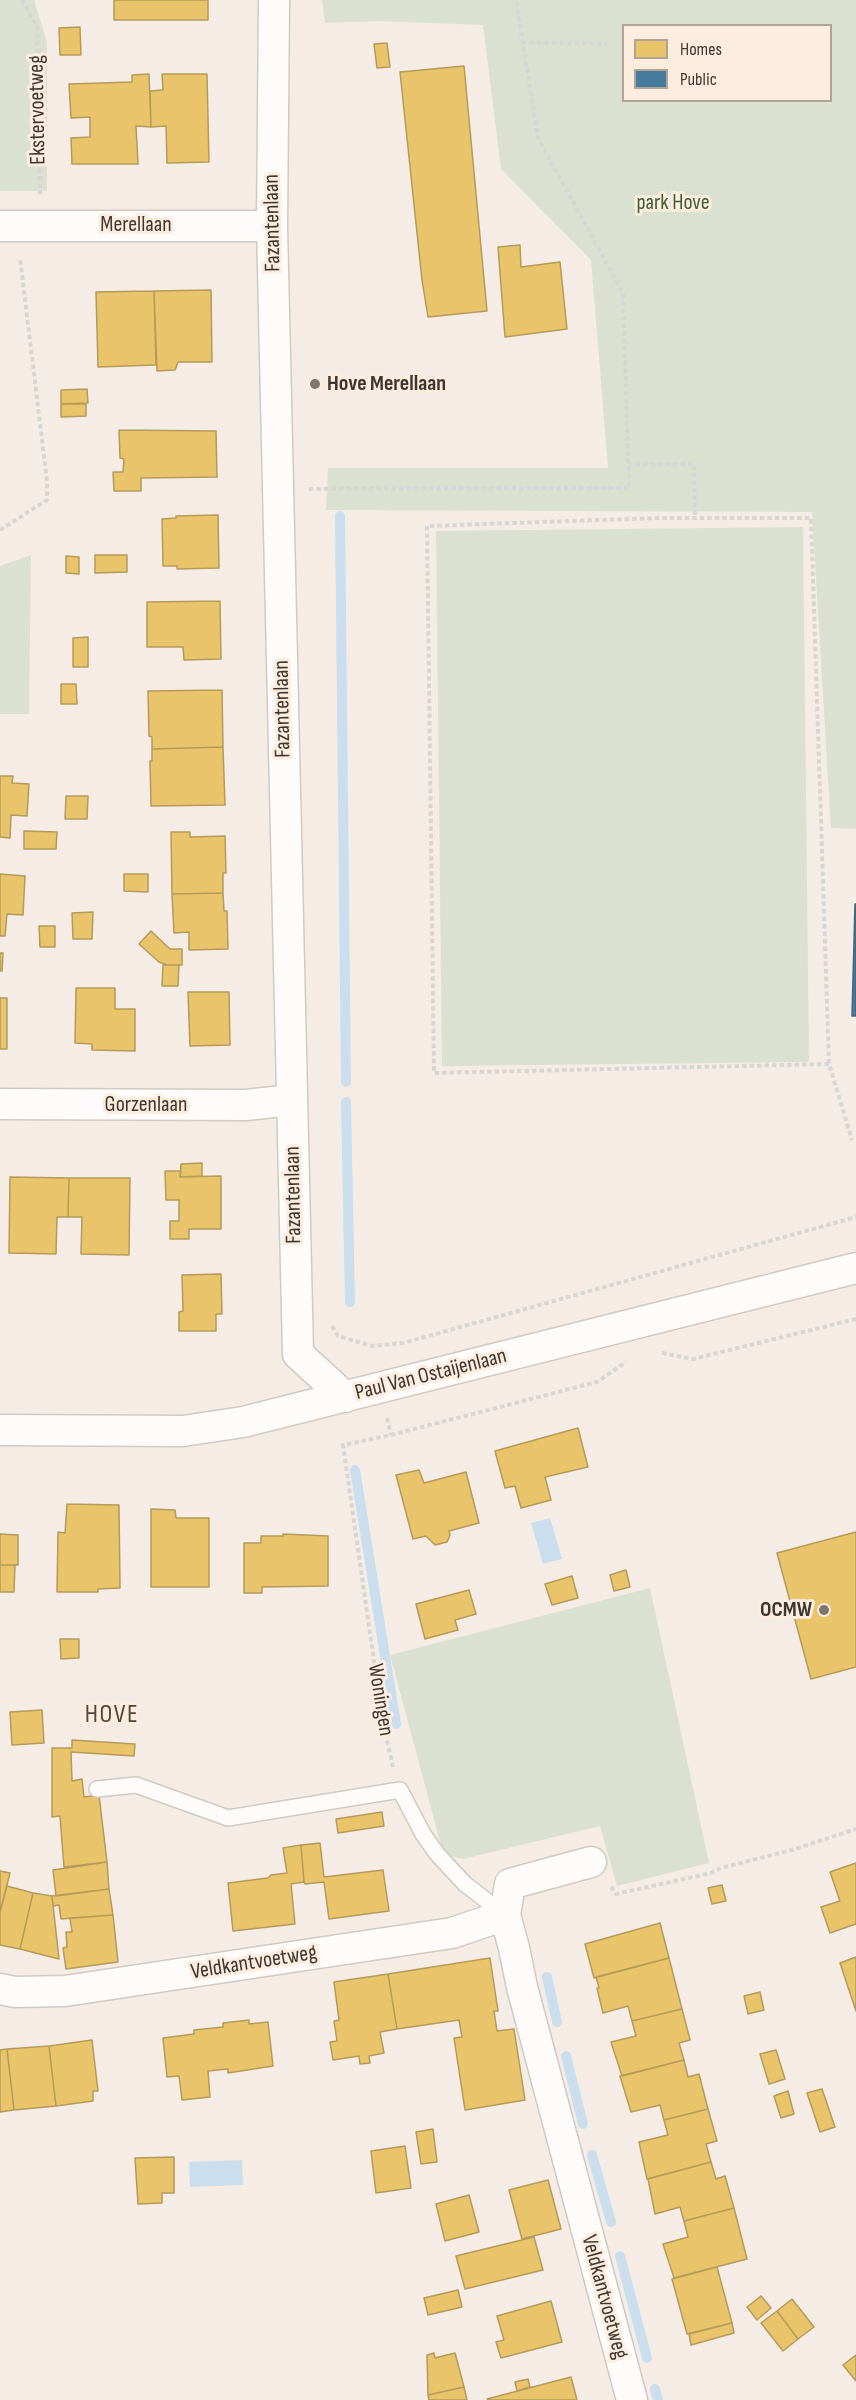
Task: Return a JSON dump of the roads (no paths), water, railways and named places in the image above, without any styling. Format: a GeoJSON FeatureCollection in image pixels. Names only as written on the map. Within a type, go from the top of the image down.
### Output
{"type":"FeatureCollection","features":[{"type":"Feature","properties":{"kind":"street","name":"Fazantenlaan"},"geometry":{"type":"LineString","coordinates":[[274,0],[272,226],[298,1354],[345,1397]]}},
{"type":"Feature","properties":{"kind":"street","name":"Merellaan"},"geometry":{"type":"LineString","coordinates":[[19,225],[272,226]]}},
{"type":"Feature","properties":{"kind":"street","name":"Gorzenlaan"},"geometry":{"type":"LineString","coordinates":[[0,1104],[246,1105],[292,1100]]}},
{"type":"Feature","properties":{"kind":"street","name":"Paul Van Ostaijenlaan"},"geometry":{"type":"LineString","coordinates":[[0,1430],[183,1431],[243,1422],[856,1268]]}},
{"type":"Feature","properties":{"kind":"street","name":"Veldkantvoetweg"},"geometry":{"type":"LineString","coordinates":[[591,1862],[510,1884],[505,1915],[632,2400]]}},
{"type":"Feature","properties":{"kind":"street","name":"Veldkantvoetweg"},"geometry":{"type":"LineString","coordinates":[[0,1989],[40,1993],[76,1989],[452,1933],[505,1915]]}},
{"type":"Feature","properties":{"kind":"lane"},"geometry":{"type":"LineString","coordinates":[[97,1789],[136,1785],[228,1818],[400,1790],[423,1834],[438,1854],[465,1884],[505,1915]]}},
{"type":"Feature","properties":{"kind":"water"},"geometry":{"type":"Polygon","coordinates":[[[550,1518],[562,1559],[543,1564],[531,1523],[550,1518]]]}},
{"type":"Feature","properties":{"kind":"water"},"geometry":{"type":"Polygon","coordinates":[[[242,2160],[243,2185],[190,2187],[189,2162],[242,2160]]]}},
{"type":"Feature","properties":{"kind":"waterway"},"geometry":{"type":"LineString","coordinates":[[340,516],[346,1082]]}},
{"type":"Feature","properties":{"kind":"waterway"},"geometry":{"type":"LineString","coordinates":[[346,1102],[350,1302]]}},
{"type":"Feature","properties":{"kind":"waterway"},"geometry":{"type":"LineString","coordinates":[[355,1470],[396,1724]]}},
{"type":"Feature","properties":{"kind":"waterway"},"geometry":{"type":"LineString","coordinates":[[547,1977],[557,2022]]}},
{"type":"Feature","properties":{"kind":"waterway"},"geometry":{"type":"LineString","coordinates":[[566,2056],[583,2124]]}},
{"type":"Feature","properties":{"kind":"waterway"},"geometry":{"type":"LineString","coordinates":[[592,2155],[611,2222]]}},
{"type":"Feature","properties":{"kind":"waterway"},"geometry":{"type":"LineString","coordinates":[[620,2256],[647,2358]]}},
{"type":"Feature","properties":{"kind":"waterway"},"geometry":{"type":"LineString","coordinates":[[655,2389],[658,2400]]}},
{"type":"Feature","properties":{"kind":"place","name":"Hove Merellaan"},"geometry":{"type":"Point","coordinates":[315,384]}},
{"type":"Feature","properties":{"kind":"place","name":"OCMW"},"geometry":{"type":"Point","coordinates":[824,1610]}},
{"type":"Feature","properties":{"kind":"district","name":"HOVE"},"geometry":{"type":"Point","coordinates":[112,1715]}},
{"type":"Feature","properties":{"kind":"park label","name":"park Hove"},"geometry":{"type":"Point","coordinates":[673,203]}}]}
